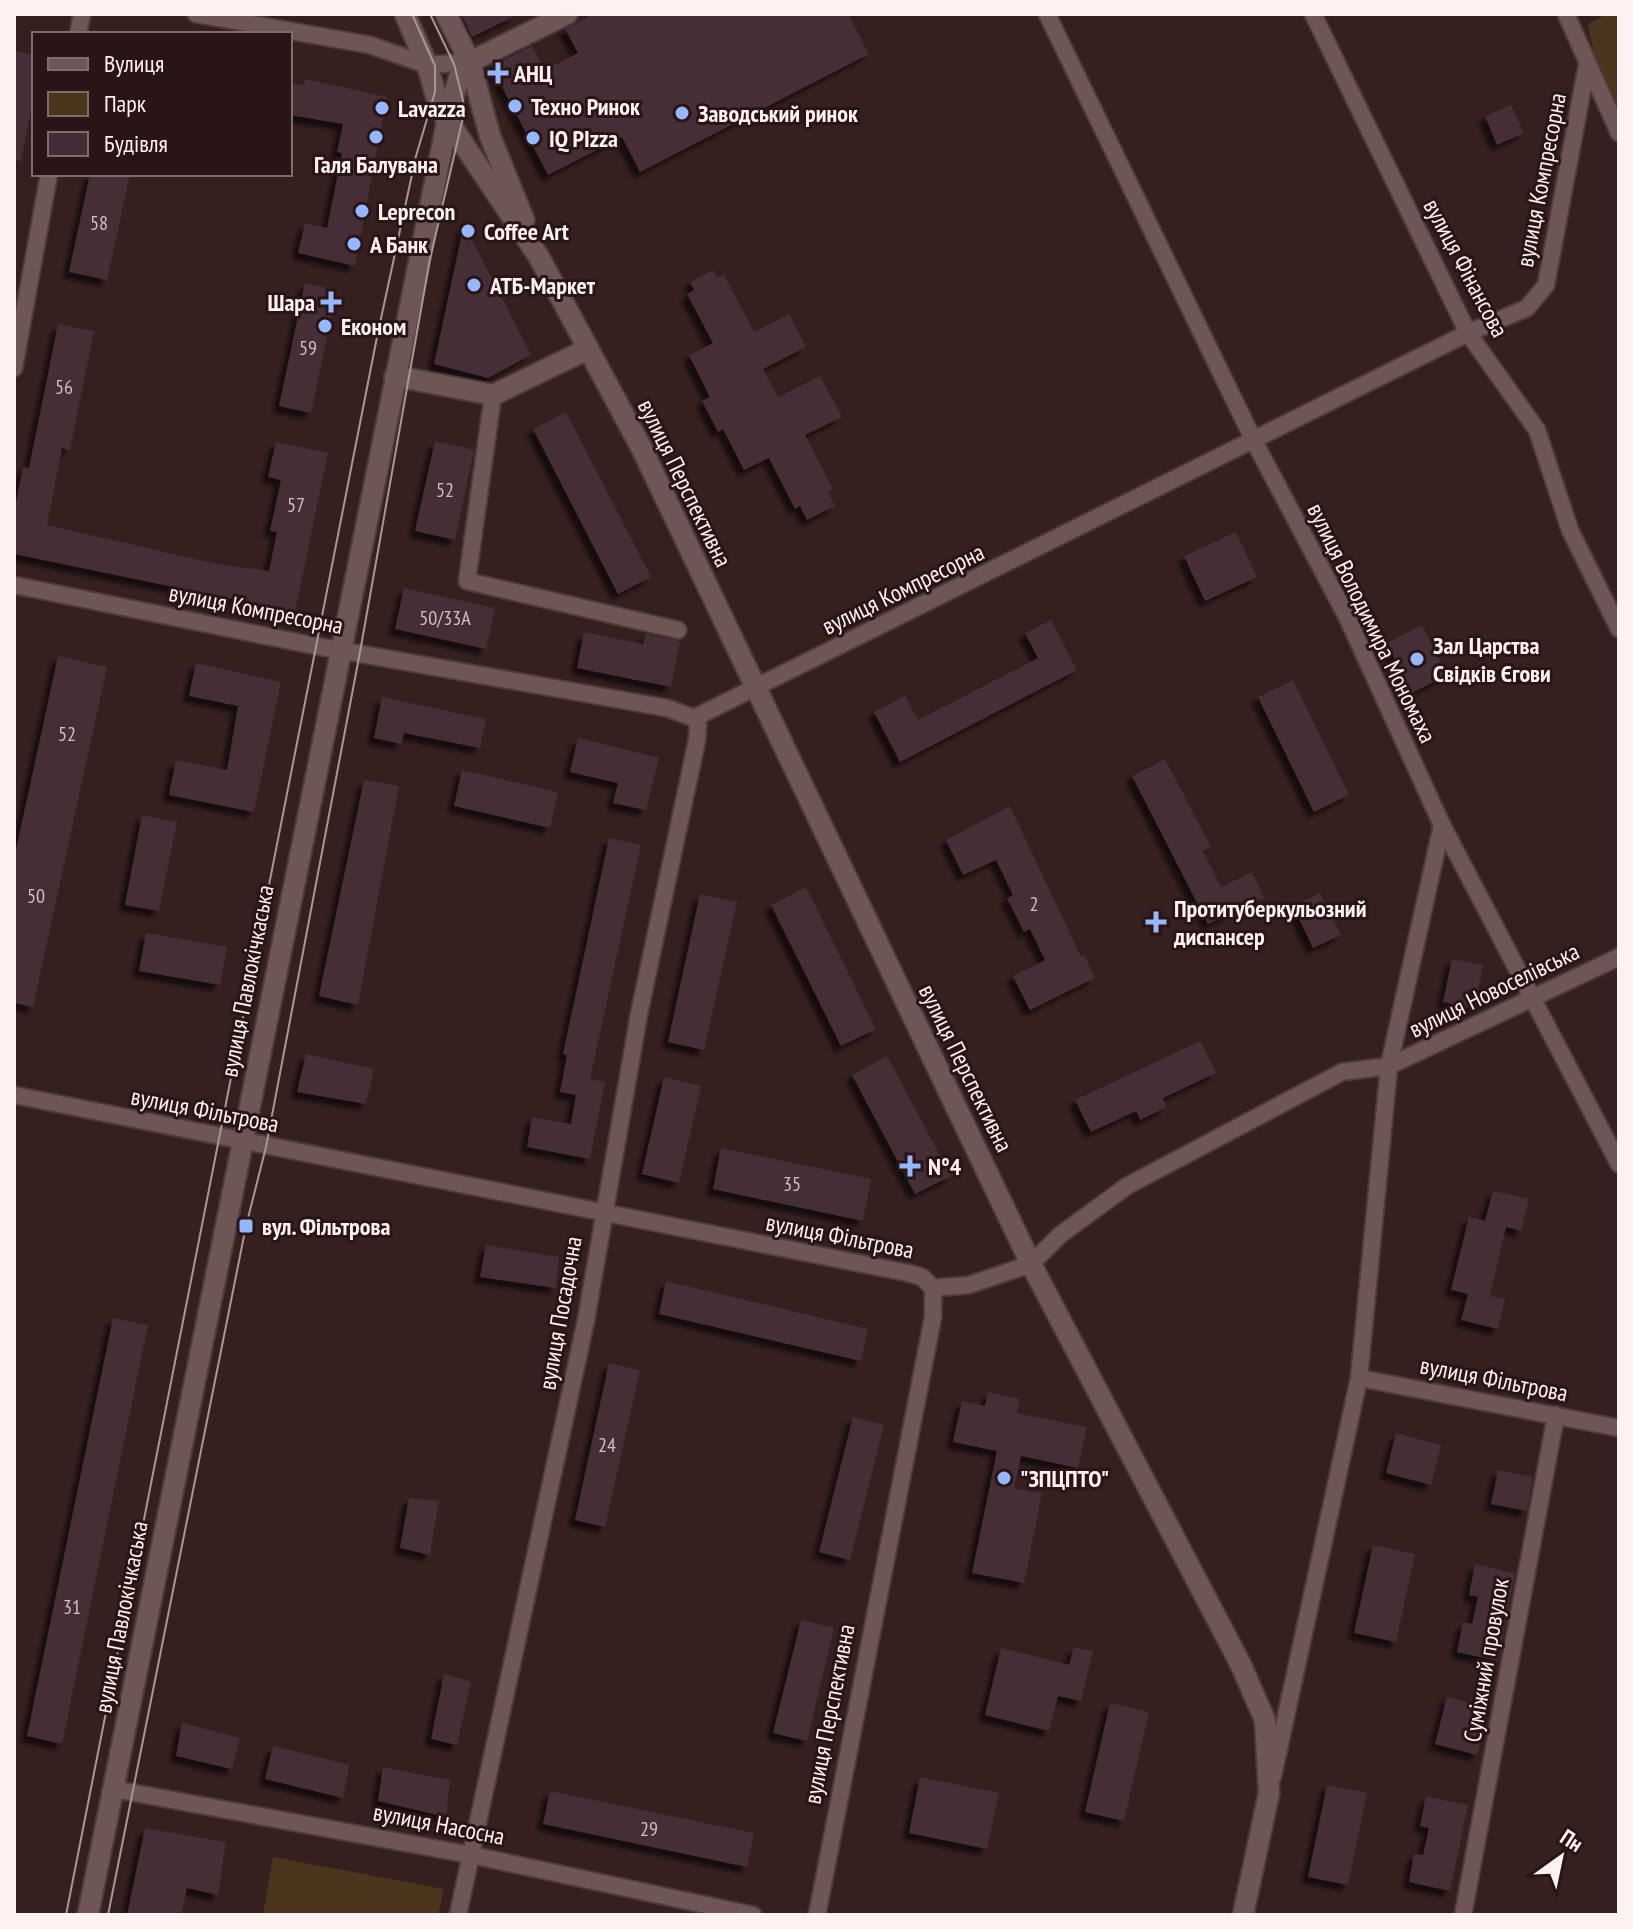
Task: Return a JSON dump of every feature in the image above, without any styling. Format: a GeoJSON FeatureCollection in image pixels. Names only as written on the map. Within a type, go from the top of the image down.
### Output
{"type":"FeatureCollection","features":[{"type":"Feature","properties":{"kind":"street"},"geometry":{"type":"LineString","coordinates":[[196,14],[370,45],[427,65],[470,62],[567,14]]}},
{"type":"Feature","properties":{"kind":"street","name":"вулиця Перспективна"},"geometry":{"type":"LineString","coordinates":[[405,14],[448,123],[539,257]]}},
{"type":"Feature","properties":{"kind":"street","name":"вулиця Перспективна"},"geometry":{"type":"LineString","coordinates":[[446,14],[470,62],[490,136],[539,257],[642,449],[1031,1264],[1240,1663],[1265,1720],[1269,1793],[1243,1915]]}},
{"type":"Feature","properties":{"kind":"street","name":"вулиця Володимира Мономаха"},"geometry":{"type":"LineString","coordinates":[[1047,14],[1254,441],[1347,617],[1442,825],[1619,1164]]}},
{"type":"Feature","properties":{"kind":"street","name":"вулиця Фінансова"},"geometry":{"type":"LineString","coordinates":[[1313,14],[1468,333],[1537,430],[1570,530],[1619,629]]}},
{"type":"Feature","properties":{"kind":"street"},"geometry":{"type":"LineString","coordinates":[[1566,14],[1619,133]]}},
{"type":"Feature","properties":{"kind":"street","name":"вулиця Павлокічкаська"},"geometry":{"type":"LineString","coordinates":[[88,1915],[395,376],[448,123],[459,78],[470,62]]}},
{"type":"Feature","properties":{"kind":"street","name":"вулиця Компресорна"},"geometry":{"type":"LineString","coordinates":[[14,585],[341,650],[667,708],[694,718],[1468,333],[1527,308],[1546,285],[1587,65]]}},
{"type":"Feature","properties":{"kind":"street"},"geometry":{"type":"LineString","coordinates":[[14,368],[49,176]]}},
{"type":"Feature","properties":{"kind":"street"},"geometry":{"type":"LineString","coordinates":[[395,376],[493,395],[588,349]]}},
{"type":"Feature","properties":{"kind":"street"},"geometry":{"type":"LineString","coordinates":[[493,395],[467,581],[678,630]]}},
{"type":"Feature","properties":{"kind":"street","name":"вулиця Посадочна"},"geometry":{"type":"LineString","coordinates":[[458,1915],[586,1320],[639,1014],[697,740],[698,725],[694,718]]}},
{"type":"Feature","properties":{"kind":"street"},"geometry":{"type":"LineString","coordinates":[[1269,1793],[1359,1378],[1389,1066],[1442,825]]}},
{"type":"Feature","properties":{"kind":"street","name":"вулиця Новоселівська"},"geometry":{"type":"LineString","coordinates":[[1389,1066],[1619,957]]}},
{"type":"Feature","properties":{"kind":"street","name":"вулиця Фільтрова"},"geometry":{"type":"LineString","coordinates":[[14,1095],[602,1215],[908,1273],[922,1277],[933,1288],[969,1285],[1031,1264],[1060,1235],[1127,1186],[1342,1072],[1389,1066]]}},
{"type":"Feature","properties":{"kind":"street","name":"вулиця Перспективна"},"geometry":{"type":"LineString","coordinates":[[817,1915],[933,1317],[933,1288]]}},
{"type":"Feature","properties":{"kind":"street","name":"вулиця Фільтрова"},"geometry":{"type":"LineString","coordinates":[[1359,1378],[1619,1428]]}},
{"type":"Feature","properties":{"kind":"street","name":"Суміжний провулок"},"geometry":{"type":"LineString","coordinates":[[1463,1915],[1556,1415]]}},
{"type":"Feature","properties":{"kind":"street","name":"вулиця Насосна"},"geometry":{"type":"LineString","coordinates":[[113,1789],[471,1855],[753,1915]]}},
{"type":"Feature","properties":{"kind":"green space"},"geometry":{"type":"Polygon","coordinates":[[[1607,14],[1619,14],[1619,113],[1595,61],[1588,24],[1607,14]]]}},
{"type":"Feature","properties":{"kind":"green space"},"geometry":{"type":"Polygon","coordinates":[[[273,1857],[444,1889],[438,1915],[263,1915],[273,1857]]]}},
{"type":"Feature","properties":{"kind":"building"},"geometry":{"type":"Polygon","coordinates":[[[461,14],[519,14],[472,37],[461,14]]]}},
{"type":"Feature","properties":{"kind":"building","name":"Заводський ринок"},"geometry":{"type":"Polygon","coordinates":[[[593,14],[848,14],[869,54],[640,172],[622,137],[548,175],[491,66],[532,46],[545,70],[578,53],[565,29],[593,14]]]}},
{"type":"Feature","properties":{"kind":"building"},"geometry":{"type":"Polygon","coordinates":[[[14,51],[32,55],[32,105],[21,161],[14,160],[14,51]]]}},
{"type":"Feature","properties":{"kind":"building"},"geometry":{"type":"Polygon","coordinates":[[[305,79],[387,97],[355,266],[298,253],[305,223],[327,228],[342,153],[337,152],[343,124],[292,115],[292,83],[304,85],[305,79]]]}},
{"type":"Feature","properties":{"kind":"building"},"geometry":{"type":"Polygon","coordinates":[[[1511,105],[1524,133],[1497,145],[1485,116],[1511,105]]]}},
{"type":"Feature","properties":{"kind":"building"},"geometry":{"type":"Polygon","coordinates":[[[90,176],[130,176],[107,280],[69,272],[90,176]]]}},
{"type":"Feature","properties":{"kind":"building","name":"АТБ-Маркет"},"geometry":{"type":"Polygon","coordinates":[[[464,224],[531,355],[488,378],[434,364],[464,224]]]}},
{"type":"Feature","properties":{"kind":"building"},"geometry":{"type":"Polygon","coordinates":[[[713,270],[717,278],[724,275],[754,332],[789,314],[806,347],[763,369],[778,397],[820,376],[842,417],[805,435],[833,489],[828,492],[835,506],[807,520],[800,506],[795,509],[769,458],[744,470],[723,429],[718,432],[702,401],[710,397],[689,355],[713,343],[687,294],[694,290],[690,282],[713,270]]]}},
{"type":"Feature","properties":{"kind":"building"},"geometry":{"type":"Polygon","coordinates":[[[305,283],[337,290],[311,413],[279,406],[305,283]]]}},
{"type":"Feature","properties":{"kind":"building"},"geometry":{"type":"Polygon","coordinates":[[[58,324],[94,331],[70,450],[62,448],[47,525],[217,564],[269,571],[277,532],[270,531],[281,480],[268,477],[276,442],[328,453],[295,612],[14,554],[14,512],[23,467],[29,468],[58,324]]]}},
{"type":"Feature","properties":{"kind":"building"},"geometry":{"type":"Polygon","coordinates":[[[566,412],[651,577],[618,594],[533,429],[566,412]]]}},
{"type":"Feature","properties":{"kind":"building"},"geometry":{"type":"Polygon","coordinates":[[[435,441],[474,450],[455,540],[415,531],[435,441]]]}},
{"type":"Feature","properties":{"kind":"building"},"geometry":{"type":"Polygon","coordinates":[[[1236,532],[1257,577],[1205,601],[1184,556],[1236,532]]]}},
{"type":"Feature","properties":{"kind":"building"},"geometry":{"type":"Polygon","coordinates":[[[404,588],[495,608],[486,649],[395,629],[404,588]]]}},
{"type":"Feature","properties":{"kind":"building"},"geometry":{"type":"Polygon","coordinates":[[[1051,620],[1077,670],[900,762],[874,712],[905,696],[918,720],[1038,658],[1025,633],[1051,620]]]}},
{"type":"Feature","properties":{"kind":"building","name":"Зал Царства Свідків Єгови"},"geometry":{"type":"Polygon","coordinates":[[[1422,625],[1447,675],[1412,693],[1387,643],[1422,625]]]}},
{"type":"Feature","properties":{"kind":"building"},"geometry":{"type":"Polygon","coordinates":[[[584,632],[643,644],[646,634],[680,641],[671,687],[577,668],[584,632]]]}},
{"type":"Feature","properties":{"kind":"building"},"geometry":{"type":"Polygon","coordinates":[[[58,656],[107,667],[33,1007],[14,1003],[14,859],[58,656]]]}},
{"type":"Feature","properties":{"kind":"building"},"geometry":{"type":"Polygon","coordinates":[[[196,663],[281,682],[254,812],[169,795],[176,760],[227,770],[238,706],[189,696],[196,663]]]}},
{"type":"Feature","properties":{"kind":"building"},"geometry":{"type":"Polygon","coordinates":[[[1293,680],[1349,795],[1314,812],[1258,697],[1293,680]]]}},
{"type":"Feature","properties":{"kind":"building"},"geometry":{"type":"Polygon","coordinates":[[[382,697],[486,719],[480,748],[404,733],[401,744],[374,738],[382,697]]]}},
{"type":"Feature","properties":{"kind":"building"},"geometry":{"type":"Polygon","coordinates":[[[578,738],[659,758],[646,810],[613,803],[618,783],[570,772],[578,738]]]}},
{"type":"Feature","properties":{"kind":"building"},"geometry":{"type":"Polygon","coordinates":[[[1165,759],[1211,847],[1203,851],[1221,887],[1252,872],[1264,898],[1208,924],[1132,776],[1165,759]]]}},
{"type":"Feature","properties":{"kind":"building"},"geometry":{"type":"Polygon","coordinates":[[[462,770],[558,792],[550,828],[454,806],[462,770]]]}},
{"type":"Feature","properties":{"kind":"building"},"geometry":{"type":"Polygon","coordinates":[[[364,780],[399,786],[358,1005],[319,996],[364,780]]]}},
{"type":"Feature","properties":{"kind":"building"},"geometry":{"type":"Polygon","coordinates":[[[1010,806],[1081,957],[1084,955],[1095,978],[1030,1010],[1013,976],[1045,960],[1030,929],[1024,932],[1007,898],[1013,895],[996,860],[963,875],[946,840],[1010,806]]]}},
{"type":"Feature","properties":{"kind":"building"},"geometry":{"type":"Polygon","coordinates":[[[142,815],[177,822],[159,911],[125,905],[142,815]]]}},
{"type":"Feature","properties":{"kind":"building"},"geometry":{"type":"Polygon","coordinates":[[[609,838],[641,845],[590,1079],[605,1082],[590,1159],[527,1147],[532,1117],[571,1124],[576,1095],[560,1092],[567,1055],[563,1054],[609,838]]]}},
{"type":"Feature","properties":{"kind":"building"},"geometry":{"type":"Polygon","coordinates":[[[806,887],[876,1029],[841,1046],[771,905],[806,887]]]}},
{"type":"Feature","properties":{"kind":"building"},"geometry":{"type":"Polygon","coordinates":[[[1320,893],[1341,935],[1313,948],[1293,906],[1320,893]]]}},
{"type":"Feature","properties":{"kind":"building"},"geometry":{"type":"Polygon","coordinates":[[[700,894],[737,902],[704,1050],[668,1042],[700,894]]]}},
{"type":"Feature","properties":{"kind":"building"},"geometry":{"type":"Polygon","coordinates":[[[146,933],[227,947],[220,985],[139,971],[146,933]]]}},
{"type":"Feature","properties":{"kind":"building"},"geometry":{"type":"Polygon","coordinates":[[[1452,959],[1483,965],[1474,1009],[1443,1002],[1452,959]]]}},
{"type":"Feature","properties":{"kind":"building"},"geometry":{"type":"Polygon","coordinates":[[[1200,1041],[1216,1073],[1163,1098],[1167,1107],[1140,1120],[1136,1111],[1091,1132],[1075,1100],[1200,1041]]]}},
{"type":"Feature","properties":{"kind":"building"},"geometry":{"type":"Polygon","coordinates":[[[306,1054],[374,1069],[366,1104],[297,1092],[306,1054]]]}},
{"type":"Feature","properties":{"kind":"building"},"geometry":{"type":"Polygon","coordinates":[[[887,1056],[951,1176],[915,1194],[852,1075],[887,1056]]]}},
{"type":"Feature","properties":{"kind":"building"},"geometry":{"type":"Polygon","coordinates":[[[664,1077],[701,1086],[679,1183],[642,1174],[664,1077]]]}},
{"type":"Feature","properties":{"kind":"building"},"geometry":{"type":"Polygon","coordinates":[[[721,1148],[871,1179],[863,1221],[713,1189],[721,1148]]]}},
{"type":"Feature","properties":{"kind":"building"},"geometry":{"type":"Polygon","coordinates":[[[1493,1191],[1529,1199],[1521,1231],[1506,1227],[1490,1296],[1505,1299],[1498,1329],[1461,1320],[1468,1294],[1451,1290],[1469,1217],[1485,1221],[1493,1191]]]}},
{"type":"Feature","properties":{"kind":"building"},"geometry":{"type":"Polygon","coordinates":[[[486,1245],[559,1257],[556,1288],[480,1277],[486,1245]]]}},
{"type":"Feature","properties":{"kind":"building"},"geometry":{"type":"Polygon","coordinates":[[[666,1281],[868,1329],[861,1361],[659,1314],[666,1281]]]}},
{"type":"Feature","properties":{"kind":"building"},"geometry":{"type":"Polygon","coordinates":[[[113,1318],[148,1325],[62,1744],[27,1736],[113,1318]]]}},
{"type":"Feature","properties":{"kind":"building"},"geometry":{"type":"Polygon","coordinates":[[[609,1363],[640,1370],[605,1527],[575,1520],[609,1363]]]}},
{"type":"Feature","properties":{"kind":"building","name":"\"ЗПЦПТО\""},"geometry":{"type":"Polygon","coordinates":[[[988,1392],[1020,1399],[1017,1413],[1087,1427],[1078,1468],[1021,1456],[1014,1488],[1042,1493],[1024,1583],[972,1573],[997,1451],[953,1442],[962,1401],[985,1406],[988,1392]]]}},
{"type":"Feature","properties":{"kind":"building"},"geometry":{"type":"Polygon","coordinates":[[[853,1417],[884,1425],[850,1560],[819,1552],[853,1417]]]}},
{"type":"Feature","properties":{"kind":"building"},"geometry":{"type":"Polygon","coordinates":[[[1396,1433],[1441,1445],[1431,1485],[1386,1473],[1396,1433]]]}},
{"type":"Feature","properties":{"kind":"building"},"geometry":{"type":"Polygon","coordinates":[[[1498,1470],[1533,1477],[1527,1511],[1491,1504],[1498,1470]]]}},
{"type":"Feature","properties":{"kind":"building"},"geometry":{"type":"Polygon","coordinates":[[[409,1498],[439,1501],[430,1555],[400,1548],[409,1498]]]}},
{"type":"Feature","properties":{"kind":"building"},"geometry":{"type":"Polygon","coordinates":[[[1373,1545],[1415,1554],[1396,1642],[1354,1633],[1373,1545]]]}},
{"type":"Feature","properties":{"kind":"building"},"geometry":{"type":"Polygon","coordinates":[[[1475,1564],[1515,1573],[1498,1661],[1457,1652],[1463,1622],[1472,1624],[1478,1597],[1469,1595],[1475,1564]]]}},
{"type":"Feature","properties":{"kind":"building"},"geometry":{"type":"Polygon","coordinates":[[[801,1620],[834,1628],[807,1741],[773,1733],[801,1620]]]}},
{"type":"Feature","properties":{"kind":"building"},"geometry":{"type":"Polygon","coordinates":[[[1074,1647],[1093,1651],[1081,1701],[1058,1696],[1049,1731],[985,1715],[1001,1648],[1069,1665],[1074,1647]]]}},
{"type":"Feature","properties":{"kind":"building"},"geometry":{"type":"Polygon","coordinates":[[[444,1674],[471,1682],[457,1745],[431,1739],[444,1674]]]}},
{"type":"Feature","properties":{"kind":"building"},"geometry":{"type":"Polygon","coordinates":[[[1447,1697],[1489,1708],[1477,1755],[1435,1744],[1447,1697]]]}},
{"type":"Feature","properties":{"kind":"building"},"geometry":{"type":"Polygon","coordinates":[[[1110,1703],[1149,1712],[1124,1821],[1085,1812],[1110,1703]]]}},
{"type":"Feature","properties":{"kind":"building"},"geometry":{"type":"Polygon","coordinates":[[[182,1723],[240,1738],[232,1769],[176,1756],[182,1723]]]}},
{"type":"Feature","properties":{"kind":"building"},"geometry":{"type":"Polygon","coordinates":[[[273,1746],[349,1765],[343,1798],[265,1779],[273,1746]]]}},
{"type":"Feature","properties":{"kind":"building"},"geometry":{"type":"Polygon","coordinates":[[[383,1767],[450,1780],[446,1817],[378,1801],[383,1767]]]}},
{"type":"Feature","properties":{"kind":"building"},"geometry":{"type":"Polygon","coordinates":[[[920,1777],[999,1793],[987,1849],[909,1833],[920,1777]]]}},
{"type":"Feature","properties":{"kind":"building"},"geometry":{"type":"Polygon","coordinates":[[[1327,1785],[1367,1793],[1348,1885],[1308,1877],[1327,1785]]]}},
{"type":"Feature","properties":{"kind":"building"},"geometry":{"type":"Polygon","coordinates":[[[550,1791],[754,1833],[747,1867],[543,1824],[550,1791]]]}},
{"type":"Feature","properties":{"kind":"building"},"geometry":{"type":"Polygon","coordinates":[[[1426,1796],[1468,1805],[1450,1891],[1409,1882],[1414,1854],[1423,1855],[1429,1828],[1420,1826],[1426,1796]]]}},
{"type":"Feature","properties":{"kind":"building"},"geometry":{"type":"Polygon","coordinates":[[[145,1828],[226,1842],[218,1895],[187,1888],[181,1915],[127,1915],[145,1828]]]}},
{"type":"Feature","properties":{"kind":"tram line"},"geometry":{"type":"LineString","coordinates":[[66,1915],[377,337],[416,156],[435,92],[435,66],[412,14]]}},
{"type":"Feature","properties":{"kind":"tram line"},"geometry":{"type":"LineString","coordinates":[[108,1915],[246,1226],[266,1147],[360,652],[430,259],[465,109],[454,64],[430,14]]}},
{"type":"Feature","properties":{"kind":"place","name":"АНЦ"},"geometry":{"type":"Point","coordinates":[498,73]}},
{"type":"Feature","properties":{"kind":"place","name":"Техно Ринок"},"geometry":{"type":"Point","coordinates":[515,106]}},
{"type":"Feature","properties":{"kind":"place","name":"Lavazza"},"geometry":{"type":"Point","coordinates":[382,108]}},
{"type":"Feature","properties":{"kind":"place","name":"Заводський ринок"},"geometry":{"type":"Point","coordinates":[682,113]}},
{"type":"Feature","properties":{"kind":"place","name":"Галя Балувана"},"geometry":{"type":"Point","coordinates":[376,137]}},
{"type":"Feature","properties":{"kind":"place","name":"IQ PIzza"},"geometry":{"type":"Point","coordinates":[533,138]}},
{"type":"Feature","properties":{"kind":"place","name":"Leprecon"},"geometry":{"type":"Point","coordinates":[362,211]}},
{"type":"Feature","properties":{"kind":"place","name":"Coffee Art"},"geometry":{"type":"Point","coordinates":[468,231]}},
{"type":"Feature","properties":{"kind":"place","name":"А Банк"},"geometry":{"type":"Point","coordinates":[354,244]}},
{"type":"Feature","properties":{"kind":"place","name":"АТБ-Маркет"},"geometry":{"type":"Point","coordinates":[474,285]}},
{"type":"Feature","properties":{"kind":"place","name":"Шара"},"geometry":{"type":"Point","coordinates":[331,302]}},
{"type":"Feature","properties":{"kind":"place","name":"Економ"},"geometry":{"type":"Point","coordinates":[325,326]}},
{"type":"Feature","properties":{"kind":"place","name":"Зал Царства Свідків Єгови"},"geometry":{"type":"Point","coordinates":[1417,659]}},
{"type":"Feature","properties":{"kind":"place","name":"Протитуберкульозний диспансер"},"geometry":{"type":"Point","coordinates":[1156,922]}},
{"type":"Feature","properties":{"kind":"place","name":"N°4"},"geometry":{"type":"Point","coordinates":[910,1166]}},
{"type":"Feature","properties":{"kind":"place","name":"вул. Фільтрова"},"geometry":{"type":"Point","coordinates":[246,1226]}},
{"type":"Feature","properties":{"kind":"place","name":"\"ЗПЦПТО\""},"geometry":{"type":"Point","coordinates":[1004,1478]}}]}
